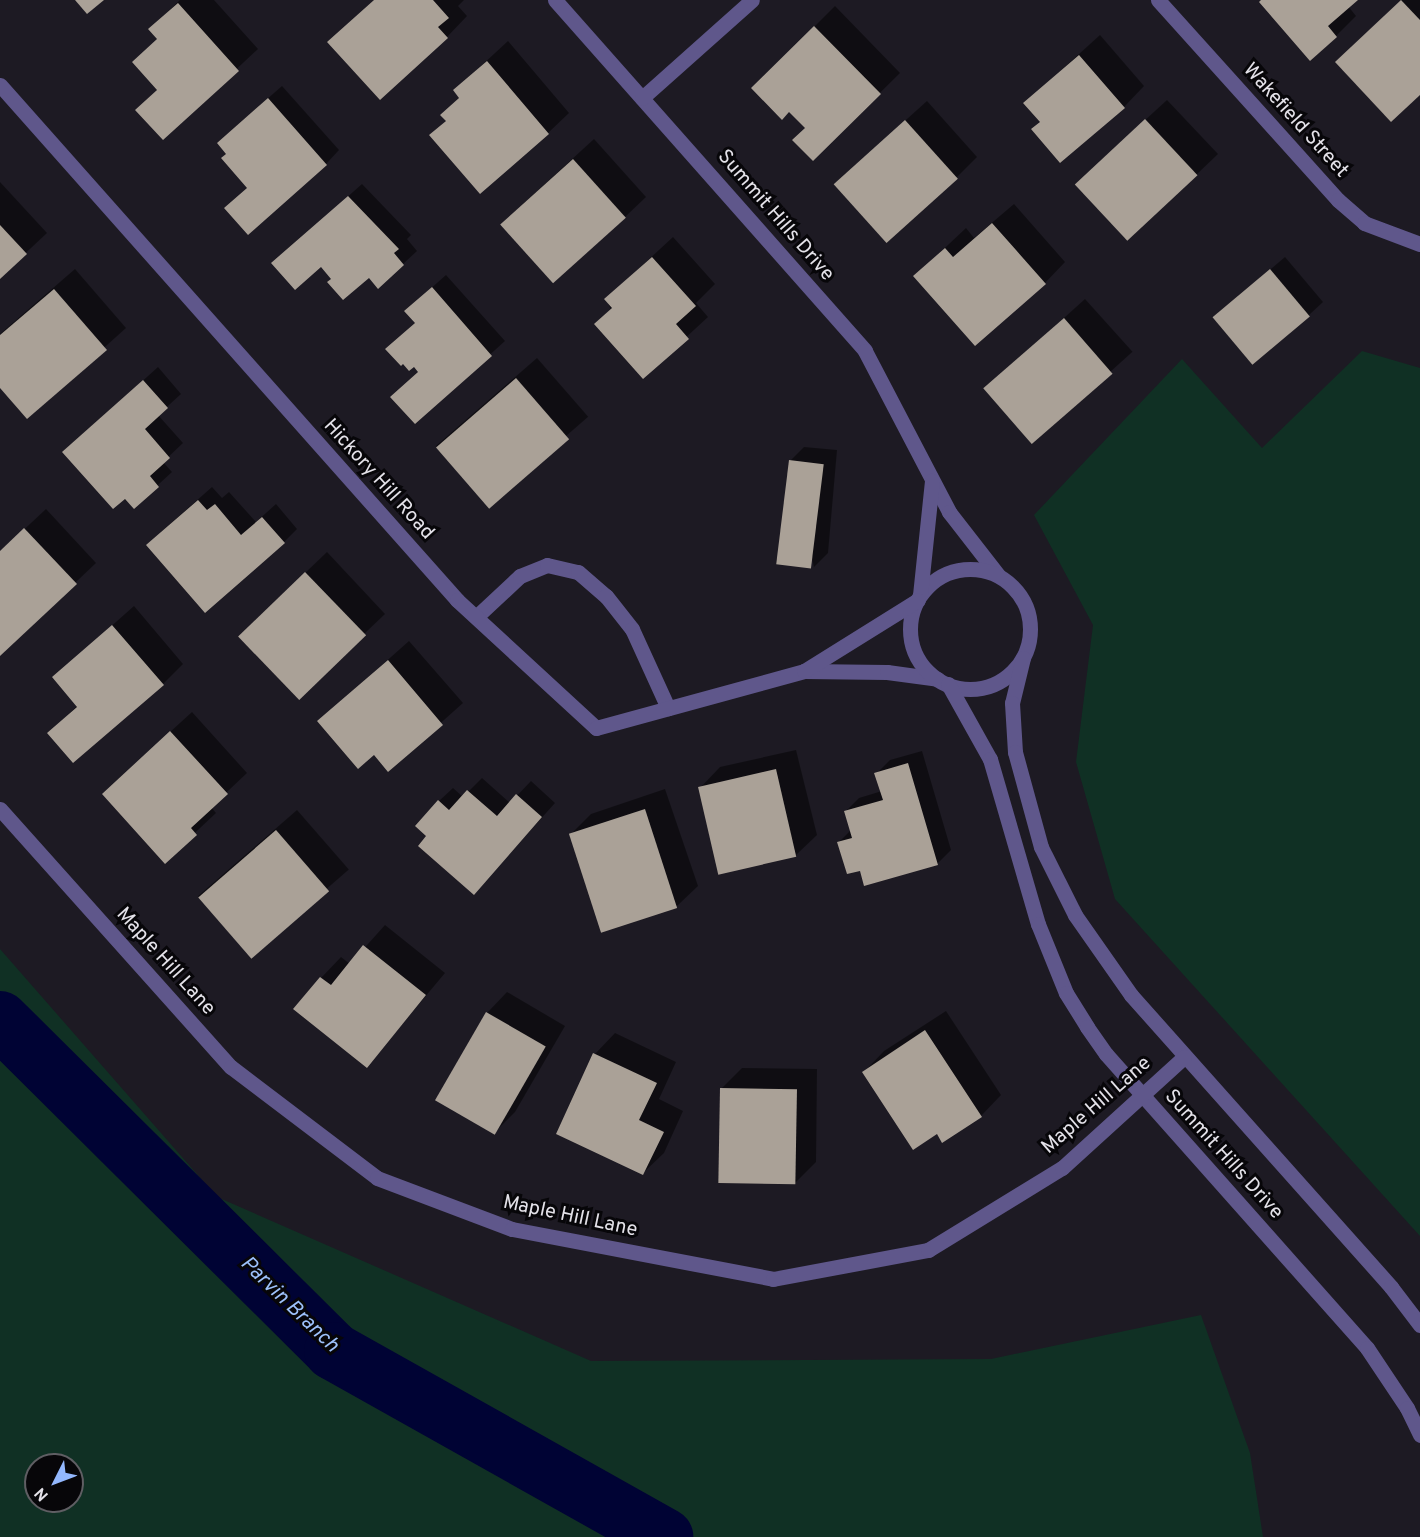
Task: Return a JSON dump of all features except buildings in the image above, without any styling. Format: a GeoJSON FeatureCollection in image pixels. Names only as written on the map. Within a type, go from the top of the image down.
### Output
{"type":"FeatureCollection","features":[{"type":"Feature","properties":{"kind":"street","name":"Summit Hills Drive"},"geometry":{"type":"LineString","coordinates":[[555,0],[866,351],[932,481],[969,543],[998,575]]}},
{"type":"Feature","properties":{"kind":"street"},"geometry":{"type":"LineString","coordinates":[[642,98],[752,0]]}},
{"type":"Feature","properties":{"kind":"street","name":"Wakefield Street"},"geometry":{"type":"LineString","coordinates":[[1158,0],[1338,200],[1365,223],[1420,244]]}},
{"type":"Feature","properties":{"kind":"street","name":"Hickory Hill Road"},"geometry":{"type":"LineString","coordinates":[[0,85],[476,617],[596,728],[804,671],[887,672],[943,682]]}},
{"type":"Feature","properties":{"kind":"street"},"geometry":{"type":"LineString","coordinates":[[918,598],[938,578],[957,570],[978,568],[998,575],[1018,591],[1029,614],[1030,634],[1023,658],[1007,677],[992,685],[968,689],[943,682],[924,668],[912,645],[910,628],[918,598],[932,481]]}},
{"type":"Feature","properties":{"kind":"street"},"geometry":{"type":"LineString","coordinates":[[476,617],[520,576],[547,565],[578,572],[606,596],[632,629],[668,708]]}},
{"type":"Feature","properties":{"kind":"street","name":"Hickory Hill Road"},"geometry":{"type":"LineString","coordinates":[[804,671],[918,598]]}},
{"type":"Feature","properties":{"kind":"street","name":"Summit Hills Drive"},"geometry":{"type":"LineString","coordinates":[[1023,658],[1012,703],[1012,731],[1041,847],[1100,956],[1184,1057],[1420,1325]]}},
{"type":"Feature","properties":{"kind":"street","name":"Summit Hills Drive"},"geometry":{"type":"LineString","coordinates":[[943,682],[990,759],[1038,924],[1066,993],[1106,1054],[1367,1348],[1417,1430]]}},
{"type":"Feature","properties":{"kind":"street","name":"Maple Hill Lane"},"geometry":{"type":"LineString","coordinates":[[0,809],[231,1067],[377,1178],[512,1229],[773,1279],[928,1250],[1062,1168],[1184,1057]]}},
{"type":"Feature","properties":{"kind":"green space"},"geometry":{"type":"Polygon","coordinates":[[[1362,351],[1420,368],[1420,1236],[1115,899],[1076,762],[1093,625],[1034,515],[1182,359],[1262,448],[1362,351]]]}},
{"type":"Feature","properties":{"kind":"green space"},"geometry":{"type":"Polygon","coordinates":[[[0,949],[217,1197],[591,1361],[991,1359],[1201,1315],[1250,1453],[1263,1537],[0,1537],[0,949]]]}},
{"type":"Feature","properties":{"kind":"waterway","name":"Parvin Branch"},"geometry":{"type":"LineString","coordinates":[[0,1020],[333,1351],[664,1537]]}}]}
